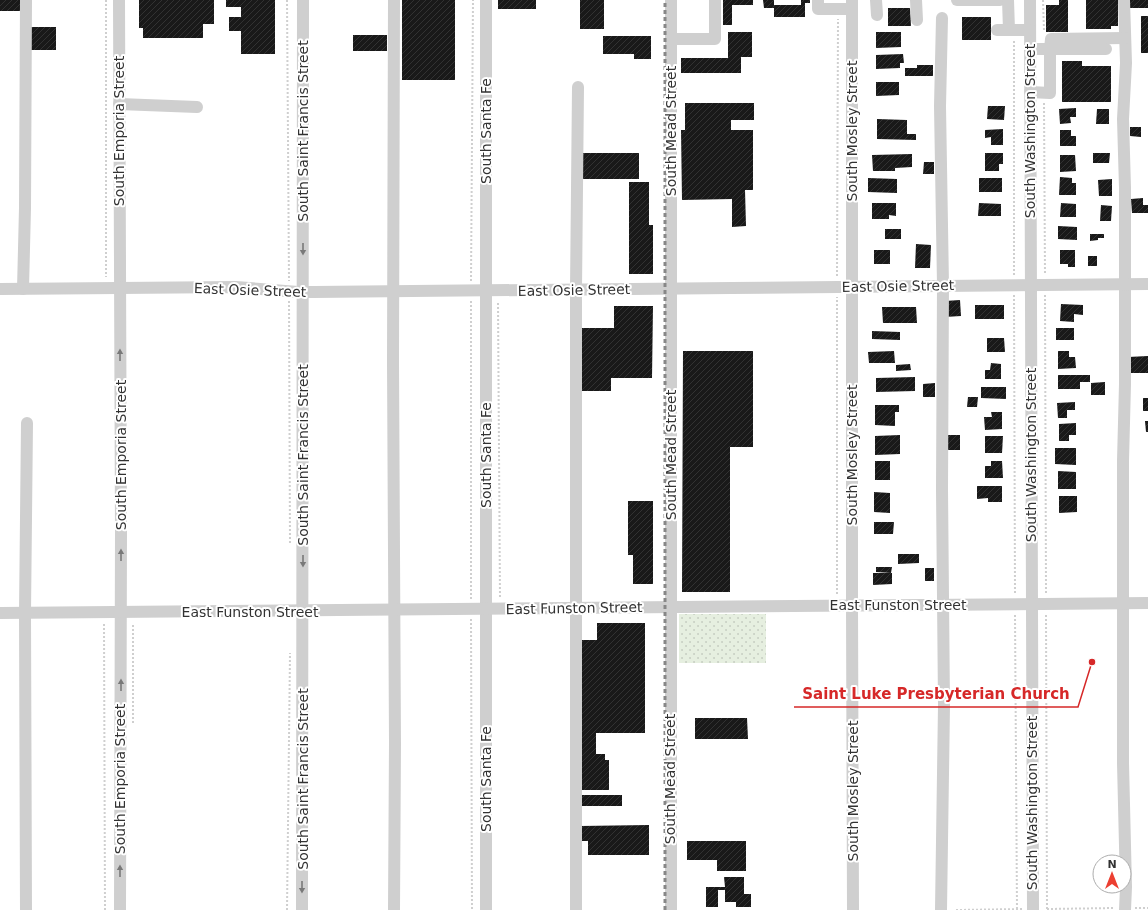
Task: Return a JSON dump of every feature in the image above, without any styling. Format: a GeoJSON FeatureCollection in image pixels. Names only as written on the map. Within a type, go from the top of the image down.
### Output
{"type":"FeatureCollection","features":[{"type":"Feature","properties":{"kind":"street"},"geometry":{"type":"LineString","coordinates":[[23,289],[26,0]]}},
{"type":"Feature","properties":{"kind":"street","name":"South Emporia Street"},"geometry":{"type":"LineString","coordinates":[[119,0],[121,612],[120,910]]}},
{"type":"Feature","properties":{"kind":"street","name":"South Saint Francis Street"},"geometry":{"type":"LineString","coordinates":[[302,910],[303,0]]}},
{"type":"Feature","properties":{"kind":"street"},"geometry":{"type":"LineString","coordinates":[[394,0],[394,910]]}},
{"type":"Feature","properties":{"kind":"street","name":"South Santa Fe"},"geometry":{"type":"LineString","coordinates":[[486,0],[486,910]]}},
{"type":"Feature","properties":{"kind":"street","name":"South Mead Street"},"geometry":{"type":"LineString","coordinates":[[671,0],[671,910]]}},
{"type":"Feature","properties":{"kind":"street"},"geometry":{"type":"LineString","coordinates":[[671,40],[715,40],[715,0]]}},
{"type":"Feature","properties":{"kind":"street"},"geometry":{"type":"LineString","coordinates":[[818,0],[818,8],[852,4]]}},
{"type":"Feature","properties":{"kind":"street"},"geometry":{"type":"LineString","coordinates":[[876,0],[876,15]]}},
{"type":"Feature","properties":{"kind":"street"},"geometry":{"type":"LineString","coordinates":[[916,0],[917,20]]}},
{"type":"Feature","properties":{"kind":"street"},"geometry":{"type":"LineString","coordinates":[[957,0],[1000,0]]}},
{"type":"Feature","properties":{"kind":"street"},"geometry":{"type":"LineString","coordinates":[[1008,0],[1007,30],[1030,30]]}},
{"type":"Feature","properties":{"kind":"street","name":"South Washington Street"},"geometry":{"type":"LineString","coordinates":[[1030,0],[1033,910]]}},
{"type":"Feature","properties":{"kind":"street"},"geometry":{"type":"LineString","coordinates":[[1124,0],[1126,63],[1123,119],[1125,188],[1123,763],[1126,887],[1125,909]]}},
{"type":"Feature","properties":{"kind":"street","name":"South Mosley Street"},"geometry":{"type":"LineString","coordinates":[[852,4],[853,910]]}},
{"type":"Feature","properties":{"kind":"street"},"geometry":{"type":"LineString","coordinates":[[941,910],[944,705],[943,285],[940,106],[942,18]]}},
{"type":"Feature","properties":{"kind":"street"},"geometry":{"type":"LineString","coordinates":[[1030,92],[1050,93],[1047,49],[1051,39],[1125,38]]}},
{"type":"Feature","properties":{"kind":"street"},"geometry":{"type":"LineString","coordinates":[[1030,49],[1106,49]]}},
{"type":"Feature","properties":{"kind":"street"},"geometry":{"type":"LineString","coordinates":[[576,910],[576,290],[578,87]]}},
{"type":"Feature","properties":{"kind":"street"},"geometry":{"type":"LineString","coordinates":[[119,104],[197,107]]}},
{"type":"Feature","properties":{"kind":"street","name":"East Osie Street"},"geometry":{"type":"LineString","coordinates":[[0,289],[236,287],[289,292],[393,292],[1148,284]]}},
{"type":"Feature","properties":{"kind":"street"},"geometry":{"type":"LineString","coordinates":[[26,910],[25,613],[27,423]]}},
{"type":"Feature","properties":{"kind":"street","name":"East Funston Street"},"geometry":{"type":"LineString","coordinates":[[0,613],[1148,603]]}},
{"type":"Feature","properties":{"kind":"path"},"geometry":{"type":"LineString","coordinates":[[106,0],[106,278]]}},
{"type":"Feature","properties":{"kind":"path"},"geometry":{"type":"LineString","coordinates":[[287,0],[290,548]]}},
{"type":"Feature","properties":{"kind":"path"},"geometry":{"type":"LineString","coordinates":[[472,910],[471,291],[473,0]]}},
{"type":"Feature","properties":{"kind":"path"},"geometry":{"type":"LineString","coordinates":[[1043,0],[1047,49]]}},
{"type":"Feature","properties":{"kind":"path"},"geometry":{"type":"LineString","coordinates":[[1007,30],[1014,285],[1014,604],[1017,910]]}},
{"type":"Feature","properties":{"kind":"path"},"geometry":{"type":"LineString","coordinates":[[1044,93],[1047,910]]}},
{"type":"Feature","properties":{"kind":"path"},"geometry":{"type":"LineString","coordinates":[[104,620],[105,910]]}},
{"type":"Feature","properties":{"kind":"path"},"geometry":{"type":"LineString","coordinates":[[287,910],[290,653]]}},
{"type":"Feature","properties":{"kind":"path"},"geometry":{"type":"LineString","coordinates":[[956,910],[1148,908]]}},
{"type":"Feature","properties":{"kind":"green space"},"geometry":{"type":"Polygon","coordinates":[[[679,614],[766,614],[766,663],[679,663],[679,614]]]}},
{"type":"Feature","properties":{"kind":"building"},"geometry":{"type":"Polygon","coordinates":[[[0,0],[21,0],[21,11],[0,11],[0,0]]]}},
{"type":"Feature","properties":{"kind":"building"},"geometry":{"type":"Polygon","coordinates":[[[139,0],[214,0],[214,24],[203,24],[203,38],[143,38],[143,28],[139,28],[139,0]]]}},
{"type":"Feature","properties":{"kind":"building"},"geometry":{"type":"Polygon","coordinates":[[[226,0],[275,0],[275,54],[241,54],[241,31],[229,31],[229,17],[241,17],[241,7],[226,7],[226,0]]]}},
{"type":"Feature","properties":{"kind":"building"},"geometry":{"type":"Polygon","coordinates":[[[402,0],[455,0],[455,80],[402,80],[402,0]]]}},
{"type":"Feature","properties":{"kind":"building"},"geometry":{"type":"Polygon","coordinates":[[[498,0],[536,0],[536,9],[498,9],[498,0]]]}},
{"type":"Feature","properties":{"kind":"building"},"geometry":{"type":"Polygon","coordinates":[[[580,0],[604,0],[604,29],[580,29],[580,0]]]}},
{"type":"Feature","properties":{"kind":"building"},"geometry":{"type":"Polygon","coordinates":[[[723,0],[753,0],[753,5],[732,5],[732,25],[723,25],[723,0]]]}},
{"type":"Feature","properties":{"kind":"building"},"geometry":{"type":"Polygon","coordinates":[[[763,0],[774,0],[774,5],[801,5],[801,0],[810,0],[810,3],[805,3],[805,17],[774,17],[774,8],[764,8],[763,0]]]}},
{"type":"Feature","properties":{"kind":"building"},"geometry":{"type":"Polygon","coordinates":[[[1059,0],[1068,0],[1068,32],[1046,32],[1046,5],[1059,5],[1059,0]]]}},
{"type":"Feature","properties":{"kind":"building"},"geometry":{"type":"Polygon","coordinates":[[[1086,0],[1118,0],[1118,26],[1111,26],[1111,29],[1086,29],[1086,0]]]}},
{"type":"Feature","properties":{"kind":"building"},"geometry":{"type":"Polygon","coordinates":[[[1128,0],[1148,0],[1148,8],[1128,8],[1128,0]]]}},
{"type":"Feature","properties":{"kind":"building"},"geometry":{"type":"Polygon","coordinates":[[[888,8],[910,8],[911,26],[888,26],[888,8]]]}},
{"type":"Feature","properties":{"kind":"building"},"geometry":{"type":"Polygon","coordinates":[[[1141,16],[1148,16],[1148,53],[1141,53],[1141,16]]]}},
{"type":"Feature","properties":{"kind":"building"},"geometry":{"type":"Polygon","coordinates":[[[962,17],[991,17],[991,40],[962,40],[962,17]]]}},
{"type":"Feature","properties":{"kind":"building"},"geometry":{"type":"Polygon","coordinates":[[[30,27],[56,27],[56,50],[30,50],[30,27]]]}},
{"type":"Feature","properties":{"kind":"building"},"geometry":{"type":"Polygon","coordinates":[[[728,32],[752,32],[752,57],[741,57],[741,73],[681,73],[681,58],[728,58],[728,32]]]}},
{"type":"Feature","properties":{"kind":"building"},"geometry":{"type":"Polygon","coordinates":[[[876,32],[901,32],[901,47],[876,48],[876,32]]]}},
{"type":"Feature","properties":{"kind":"building"},"geometry":{"type":"Polygon","coordinates":[[[353,35],[387,35],[387,51],[353,51],[353,35]]]}},
{"type":"Feature","properties":{"kind":"building"},"geometry":{"type":"Polygon","coordinates":[[[603,36],[651,36],[651,59],[634,59],[634,54],[603,54],[603,36]]]}},
{"type":"Feature","properties":{"kind":"building"},"geometry":{"type":"Polygon","coordinates":[[[903,54],[904,63],[900,63],[900,68],[876,69],[876,55],[903,54]]]}},
{"type":"Feature","properties":{"kind":"building"},"geometry":{"type":"Polygon","coordinates":[[[1062,61],[1082,61],[1082,66],[1111,66],[1111,102],[1062,102],[1062,61]]]}},
{"type":"Feature","properties":{"kind":"building"},"geometry":{"type":"Polygon","coordinates":[[[917,65],[933,65],[933,76],[905,76],[905,68],[917,68],[917,65]]]}},
{"type":"Feature","properties":{"kind":"building"},"geometry":{"type":"Polygon","coordinates":[[[876,82],[899,82],[899,95],[876,96],[876,82]]]}},
{"type":"Feature","properties":{"kind":"building"},"geometry":{"type":"Polygon","coordinates":[[[685,103],[754,103],[754,120],[731,120],[731,130],[753,130],[753,190],[745,190],[746,226],[732,227],[732,199],[682,200],[681,130],[685,130],[685,103]]]}},
{"type":"Feature","properties":{"kind":"building"},"geometry":{"type":"Polygon","coordinates":[[[988,106],[1005,106],[1004,120],[987,119],[988,106]]]}},
{"type":"Feature","properties":{"kind":"building"},"geometry":{"type":"Polygon","coordinates":[[[1076,108],[1076,117],[1070,117],[1071,123],[1060,124],[1059,109],[1076,108]]]}},
{"type":"Feature","properties":{"kind":"building"},"geometry":{"type":"Polygon","coordinates":[[[1097,109],[1109,109],[1109,124],[1096,124],[1097,109]]]}},
{"type":"Feature","properties":{"kind":"building"},"geometry":{"type":"Polygon","coordinates":[[[877,119],[907,120],[907,134],[916,134],[916,140],[877,139],[877,119]]]}},
{"type":"Feature","properties":{"kind":"building"},"geometry":{"type":"Polygon","coordinates":[[[1130,127],[1141,127],[1141,137],[1130,136],[1130,127]]]}},
{"type":"Feature","properties":{"kind":"building"},"geometry":{"type":"Polygon","coordinates":[[[1003,129],[1003,145],[991,145],[991,137],[985,138],[985,130],[1003,129]]]}},
{"type":"Feature","properties":{"kind":"building"},"geometry":{"type":"Polygon","coordinates":[[[1060,130],[1071,130],[1071,136],[1076,136],[1076,146],[1060,146],[1060,130]]]}},
{"type":"Feature","properties":{"kind":"building"},"geometry":{"type":"Polygon","coordinates":[[[580,153],[639,153],[639,179],[580,179],[580,153]]]}},
{"type":"Feature","properties":{"kind":"building"},"geometry":{"type":"Polygon","coordinates":[[[985,153],[1003,153],[1003,164],[999,164],[999,171],[985,171],[985,153]]]}},
{"type":"Feature","properties":{"kind":"building"},"geometry":{"type":"Polygon","coordinates":[[[1093,153],[1110,153],[1109,163],[1093,163],[1093,153]]]}},
{"type":"Feature","properties":{"kind":"building"},"geometry":{"type":"Polygon","coordinates":[[[912,154],[912,167],[895,168],[895,171],[873,171],[872,155],[912,154]]]}},
{"type":"Feature","properties":{"kind":"building"},"geometry":{"type":"Polygon","coordinates":[[[1060,155],[1075,155],[1076,171],[1060,172],[1060,155]]]}},
{"type":"Feature","properties":{"kind":"building"},"geometry":{"type":"Polygon","coordinates":[[[924,162],[934,162],[934,174],[923,174],[924,162]]]}},
{"type":"Feature","properties":{"kind":"building"},"geometry":{"type":"Polygon","coordinates":[[[1060,177],[1072,178],[1072,183],[1076,183],[1076,195],[1059,195],[1060,177]]]}},
{"type":"Feature","properties":{"kind":"building"},"geometry":{"type":"Polygon","coordinates":[[[868,178],[897,179],[897,193],[868,192],[868,178]]]}},
{"type":"Feature","properties":{"kind":"building"},"geometry":{"type":"Polygon","coordinates":[[[979,178],[1002,178],[1002,192],[979,192],[979,178]]]}},
{"type":"Feature","properties":{"kind":"building"},"geometry":{"type":"Polygon","coordinates":[[[1112,179],[1112,196],[1099,196],[1098,180],[1112,179]]]}},
{"type":"Feature","properties":{"kind":"building"},"geometry":{"type":"Polygon","coordinates":[[[629,182],[649,182],[649,225],[653,225],[653,274],[629,274],[629,182]]]}},
{"type":"Feature","properties":{"kind":"building"},"geometry":{"type":"Polygon","coordinates":[[[1143,198],[1143,205],[1148,205],[1148,213],[1132,213],[1131,199],[1143,198]]]}},
{"type":"Feature","properties":{"kind":"building"},"geometry":{"type":"Polygon","coordinates":[[[872,203],[896,203],[896,216],[889,215],[889,219],[872,219],[872,203]]]}},
{"type":"Feature","properties":{"kind":"building"},"geometry":{"type":"Polygon","coordinates":[[[979,203],[1001,204],[1001,216],[978,216],[979,203]]]}},
{"type":"Feature","properties":{"kind":"building"},"geometry":{"type":"Polygon","coordinates":[[[1061,203],[1076,204],[1076,217],[1060,217],[1061,203]]]}},
{"type":"Feature","properties":{"kind":"building"},"geometry":{"type":"Polygon","coordinates":[[[1101,205],[1112,206],[1111,221],[1100,221],[1101,205]]]}},
{"type":"Feature","properties":{"kind":"building"},"geometry":{"type":"Polygon","coordinates":[[[1058,226],[1077,227],[1077,240],[1058,239],[1058,226]]]}},
{"type":"Feature","properties":{"kind":"building"},"geometry":{"type":"Polygon","coordinates":[[[885,229],[901,229],[901,239],[885,239],[885,229]]]}},
{"type":"Feature","properties":{"kind":"building"},"geometry":{"type":"Polygon","coordinates":[[[1090,234],[1104,234],[1104,238],[1098,238],[1098,240],[1090,241],[1090,234]]]}},
{"type":"Feature","properties":{"kind":"building"},"geometry":{"type":"Polygon","coordinates":[[[916,244],[931,245],[930,268],[915,268],[916,244]]]}},
{"type":"Feature","properties":{"kind":"building"},"geometry":{"type":"Polygon","coordinates":[[[874,250],[890,250],[890,264],[874,264],[874,250]]]}},
{"type":"Feature","properties":{"kind":"building"},"geometry":{"type":"Polygon","coordinates":[[[1060,250],[1075,250],[1075,267],[1068,267],[1068,264],[1060,264],[1060,250]]]}},
{"type":"Feature","properties":{"kind":"building"},"geometry":{"type":"Polygon","coordinates":[[[1088,256],[1097,256],[1097,266],[1088,266],[1088,256]]]}},
{"type":"Feature","properties":{"kind":"building"},"geometry":{"type":"Polygon","coordinates":[[[960,300],[961,316],[945,317],[945,301],[960,300]]]}},
{"type":"Feature","properties":{"kind":"building"},"geometry":{"type":"Polygon","coordinates":[[[1061,304],[1083,305],[1083,315],[1074,314],[1074,322],[1060,321],[1061,304]]]}},
{"type":"Feature","properties":{"kind":"building"},"geometry":{"type":"Polygon","coordinates":[[[975,305],[1004,305],[1004,319],[975,319],[975,305]]]}},
{"type":"Feature","properties":{"kind":"building"},"geometry":{"type":"Polygon","coordinates":[[[614,306],[653,306],[652,378],[611,378],[611,391],[580,391],[580,328],[614,328],[614,306]]]}},
{"type":"Feature","properties":{"kind":"building"},"geometry":{"type":"Polygon","coordinates":[[[882,307],[916,307],[917,323],[883,323],[882,307]]]}},
{"type":"Feature","properties":{"kind":"building"},"geometry":{"type":"Polygon","coordinates":[[[1056,328],[1074,328],[1074,340],[1056,340],[1056,328]]]}},
{"type":"Feature","properties":{"kind":"building"},"geometry":{"type":"Polygon","coordinates":[[[872,331],[900,332],[900,340],[872,339],[872,331]]]}},
{"type":"Feature","properties":{"kind":"building"},"geometry":{"type":"Polygon","coordinates":[[[987,338],[1004,338],[1005,352],[987,352],[987,338]]]}},
{"type":"Feature","properties":{"kind":"building"},"geometry":{"type":"Polygon","coordinates":[[[683,351],[753,351],[753,447],[730,447],[730,592],[682,592],[683,351]]]}},
{"type":"Feature","properties":{"kind":"building"},"geometry":{"type":"Polygon","coordinates":[[[894,351],[895,363],[869,363],[868,352],[894,351]]]}},
{"type":"Feature","properties":{"kind":"building"},"geometry":{"type":"Polygon","coordinates":[[[1058,351],[1069,351],[1069,357],[1075,357],[1076,368],[1058,369],[1058,351]]]}},
{"type":"Feature","properties":{"kind":"building"},"geometry":{"type":"Polygon","coordinates":[[[1148,356],[1148,373],[1129,373],[1128,357],[1148,356]]]}},
{"type":"Feature","properties":{"kind":"building"},"geometry":{"type":"Polygon","coordinates":[[[991,363],[1001,364],[1001,379],[985,379],[985,370],[990,370],[991,363]]]}},
{"type":"Feature","properties":{"kind":"building"},"geometry":{"type":"Polygon","coordinates":[[[910,364],[911,370],[896,371],[896,365],[910,364]]]}},
{"type":"Feature","properties":{"kind":"building"},"geometry":{"type":"Polygon","coordinates":[[[1058,375],[1090,375],[1090,382],[1080,382],[1080,389],[1058,389],[1058,375]]]}},
{"type":"Feature","properties":{"kind":"building"},"geometry":{"type":"Polygon","coordinates":[[[915,377],[915,391],[876,392],[876,378],[915,377]]]}},
{"type":"Feature","properties":{"kind":"building"},"geometry":{"type":"Polygon","coordinates":[[[1105,382],[1105,395],[1091,395],[1091,383],[1105,382]]]}},
{"type":"Feature","properties":{"kind":"building"},"geometry":{"type":"Polygon","coordinates":[[[935,383],[935,397],[923,397],[923,384],[935,383]]]}},
{"type":"Feature","properties":{"kind":"building"},"geometry":{"type":"Polygon","coordinates":[[[981,387],[1006,387],[1006,399],[981,398],[981,387]]]}},
{"type":"Feature","properties":{"kind":"building"},"geometry":{"type":"Polygon","coordinates":[[[968,397],[978,397],[977,407],[967,407],[968,397]]]}},
{"type":"Feature","properties":{"kind":"building"},"geometry":{"type":"Polygon","coordinates":[[[1143,398],[1148,398],[1148,411],[1143,411],[1143,398]]]}},
{"type":"Feature","properties":{"kind":"building"},"geometry":{"type":"Polygon","coordinates":[[[1075,402],[1075,410],[1067,410],[1067,418],[1058,418],[1057,403],[1075,402]]]}},
{"type":"Feature","properties":{"kind":"building"},"geometry":{"type":"Polygon","coordinates":[[[875,405],[899,405],[899,412],[895,412],[895,426],[875,425],[875,405]]]}},
{"type":"Feature","properties":{"kind":"building"},"geometry":{"type":"Polygon","coordinates":[[[991,412],[1002,412],[1002,429],[985,430],[984,417],[992,417],[991,412]]]}},
{"type":"Feature","properties":{"kind":"building"},"geometry":{"type":"Polygon","coordinates":[[[1145,421],[1148,421],[1148,432],[1146,432],[1145,421]]]}},
{"type":"Feature","properties":{"kind":"building"},"geometry":{"type":"Polygon","coordinates":[[[1076,423],[1076,435],[1069,435],[1069,441],[1059,441],[1059,424],[1076,423]]]}},
{"type":"Feature","properties":{"kind":"building"},"geometry":{"type":"Polygon","coordinates":[[[900,435],[900,454],[875,455],[875,436],[900,435]]]}},
{"type":"Feature","properties":{"kind":"building"},"geometry":{"type":"Polygon","coordinates":[[[946,435],[960,435],[960,450],[946,450],[946,435]]]}},
{"type":"Feature","properties":{"kind":"building"},"geometry":{"type":"Polygon","coordinates":[[[985,436],[1003,436],[1002,453],[985,453],[985,436]]]}},
{"type":"Feature","properties":{"kind":"building"},"geometry":{"type":"Polygon","coordinates":[[[1055,448],[1076,448],[1076,465],[1055,464],[1055,448]]]}},
{"type":"Feature","properties":{"kind":"building"},"geometry":{"type":"Polygon","coordinates":[[[875,461],[890,461],[890,480],[875,480],[875,461]]]}},
{"type":"Feature","properties":{"kind":"building"},"geometry":{"type":"Polygon","coordinates":[[[991,461],[1002,461],[1003,478],[985,478],[985,466],[991,466],[991,461]]]}},
{"type":"Feature","properties":{"kind":"building"},"geometry":{"type":"Polygon","coordinates":[[[1058,471],[1076,472],[1076,489],[1058,489],[1058,471]]]}},
{"type":"Feature","properties":{"kind":"building"},"geometry":{"type":"Polygon","coordinates":[[[977,486],[1002,486],[1002,502],[988,502],[988,498],[977,499],[977,486]]]}},
{"type":"Feature","properties":{"kind":"building"},"geometry":{"type":"Polygon","coordinates":[[[874,492],[890,493],[890,513],[874,512],[874,492]]]}},
{"type":"Feature","properties":{"kind":"building"},"geometry":{"type":"Polygon","coordinates":[[[1059,496],[1077,496],[1077,512],[1059,513],[1059,496]]]}},
{"type":"Feature","properties":{"kind":"building"},"geometry":{"type":"Polygon","coordinates":[[[628,501],[653,501],[653,584],[633,584],[633,555],[628,555],[628,501]]]}},
{"type":"Feature","properties":{"kind":"building"},"geometry":{"type":"Polygon","coordinates":[[[874,522],[894,522],[893,534],[874,534],[874,522]]]}},
{"type":"Feature","properties":{"kind":"building"},"geometry":{"type":"Polygon","coordinates":[[[898,554],[919,554],[919,563],[898,564],[898,554]]]}},
{"type":"Feature","properties":{"kind":"building"},"geometry":{"type":"Polygon","coordinates":[[[876,567],[892,567],[891,573],[876,572],[876,567]]]}},
{"type":"Feature","properties":{"kind":"building"},"geometry":{"type":"Polygon","coordinates":[[[925,568],[934,568],[934,581],[925,581],[925,568]]]}},
{"type":"Feature","properties":{"kind":"building"},"geometry":{"type":"Polygon","coordinates":[[[873,573],[892,573],[892,584],[873,585],[873,573]]]}},
{"type":"Feature","properties":{"kind":"building"},"geometry":{"type":"Polygon","coordinates":[[[597,623],[645,623],[645,733],[596,733],[596,754],[605,754],[605,760],[609,760],[609,790],[580,790],[581,640],[597,640],[597,623]]]}},
{"type":"Feature","properties":{"kind":"building"},"geometry":{"type":"Polygon","coordinates":[[[695,718],[747,718],[748,739],[695,739],[695,718]]]}},
{"type":"Feature","properties":{"kind":"building"},"geometry":{"type":"Polygon","coordinates":[[[580,795],[622,795],[622,806],[580,806],[580,795]]]}},
{"type":"Feature","properties":{"kind":"building"},"geometry":{"type":"Polygon","coordinates":[[[649,825],[649,855],[588,855],[588,841],[580,841],[580,826],[649,825]]]}},
{"type":"Feature","properties":{"kind":"building"},"geometry":{"type":"Polygon","coordinates":[[[687,841],[746,841],[746,871],[717,871],[717,860],[687,860],[687,841]]]}},
{"type":"Feature","properties":{"kind":"building"},"geometry":{"type":"Polygon","coordinates":[[[724,877],[744,877],[744,894],[751,894],[751,907],[736,907],[736,902],[725,902],[725,890],[718,890],[718,907],[706,907],[706,887],[725,887],[724,877]]]}},
{"type":"Feature","properties":{"kind":"railway"},"geometry":{"type":"LineString","coordinates":[[665,0],[665,910]]}},
{"type":"Feature","properties":{"kind":"place","name":"Saint Luke Presbyterian Church"},"geometry":{"type":"Point","coordinates":[1092,662]}}]}
